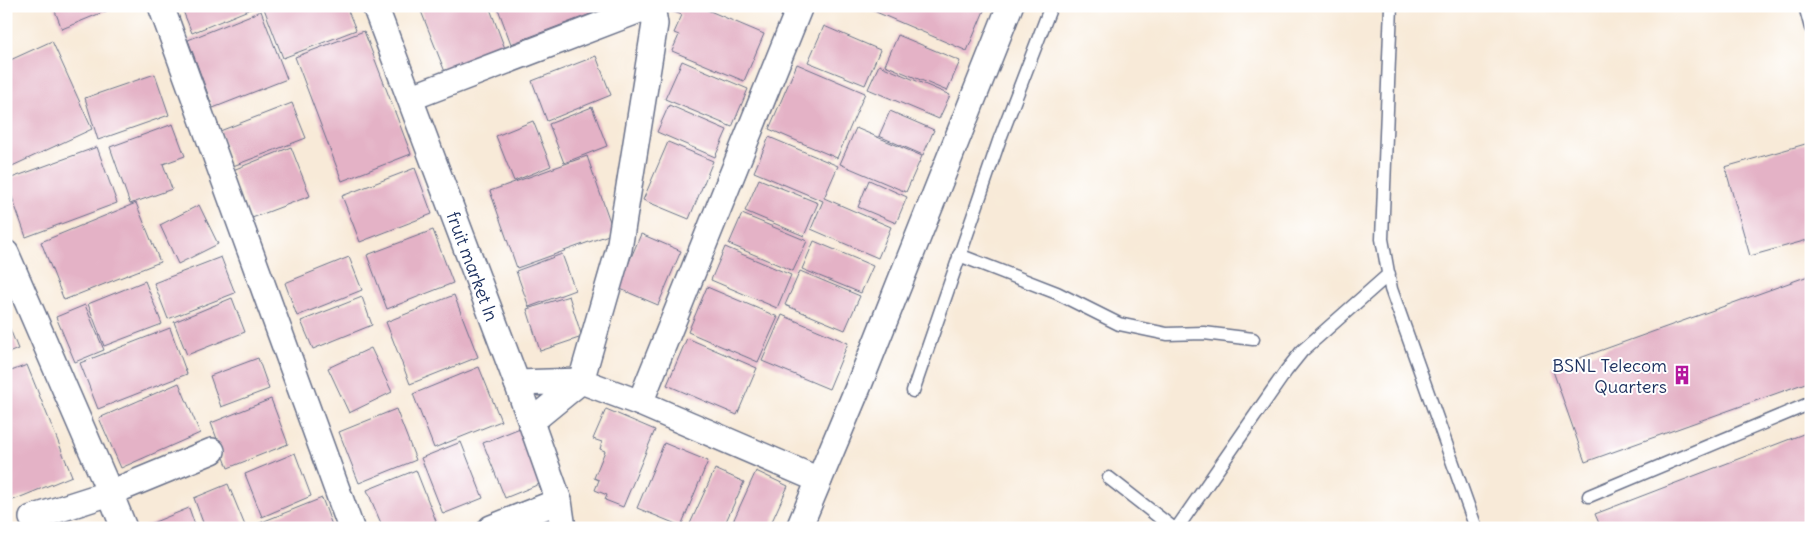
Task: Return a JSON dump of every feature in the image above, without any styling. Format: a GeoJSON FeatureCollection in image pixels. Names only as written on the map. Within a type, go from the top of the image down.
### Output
{"type":"FeatureCollection","features":[{"type":"Feature","properties":{"kind":"street"},"geometry":{"type":"LineString","coordinates":[[161,6],[351,528]]}},
{"type":"Feature","properties":{"kind":"street","name":"fruit market ln"},"geometry":{"type":"LineString","coordinates":[[375,6],[517,383],[559,501],[563,528]]}},
{"type":"Feature","properties":{"kind":"street"},"geometry":{"type":"LineString","coordinates":[[410,98],[651,6],[655,24],[619,249],[581,381],[531,422]]}},
{"type":"Feature","properties":{"kind":"street"},"geometry":{"type":"LineString","coordinates":[[640,403],[800,6]]}},
{"type":"Feature","properties":{"kind":"street"},"geometry":{"type":"LineString","coordinates":[[799,528],[1010,6]]}},
{"type":"Feature","properties":{"kind":"street"},"geometry":{"type":"LineString","coordinates":[[6,253],[124,528]]}},
{"type":"Feature","properties":{"kind":"street"},"geometry":{"type":"LineString","coordinates":[[517,383],[581,381],[640,403],[819,480]]}},
{"type":"Feature","properties":{"kind":"street"},"geometry":{"type":"LineString","coordinates":[[32,518],[110,493],[212,451]]}},
{"type":"Feature","properties":{"kind":"street"},"geometry":{"type":"LineString","coordinates":[[491,528],[559,501]]}},
{"type":"Feature","properties":{"kind":"lane"},"geometry":{"type":"LineString","coordinates":[[913,391],[999,141],[1051,6]]}},
{"type":"Feature","properties":{"kind":"lane"},"geometry":{"type":"LineString","coordinates":[[1391,6],[1382,239],[1392,289],[1476,528]]}},
{"type":"Feature","properties":{"kind":"lane"},"geometry":{"type":"LineString","coordinates":[[1805,6],[1811,28]]}},
{"type":"Feature","properties":{"kind":"lane"},"geometry":{"type":"LineString","coordinates":[[959,255],[1056,293],[1119,324],[1167,334],[1204,333],[1253,339]]}},
{"type":"Feature","properties":{"kind":"lane"},"geometry":{"type":"LineString","coordinates":[[1177,528],[1302,351],[1389,274]]}},
{"type":"Feature","properties":{"kind":"lane"},"geometry":{"type":"LineString","coordinates":[[1589,496],[1811,403]]}},
{"type":"Feature","properties":{"kind":"lane"},"geometry":{"type":"LineString","coordinates":[[1109,478],[1173,528]]}},
{"type":"Feature","properties":{"kind":"building"},"geometry":{"type":"Polygon","coordinates":[[[53,6],[113,6],[113,8],[62,29],[53,6]]]}},
{"type":"Feature","properties":{"kind":"building"},"geometry":{"type":"Polygon","coordinates":[[[181,6],[258,6],[192,33],[181,6]]]}},
{"type":"Feature","properties":{"kind":"building"},"geometry":{"type":"Polygon","coordinates":[[[263,6],[346,6],[356,30],[283,58],[263,6]]]}},
{"type":"Feature","properties":{"kind":"building"},"geometry":{"type":"Polygon","coordinates":[[[419,6],[489,6],[507,54],[447,77],[419,6]]]}},
{"type":"Feature","properties":{"kind":"building"},"geometry":{"type":"Polygon","coordinates":[[[497,6],[590,6],[593,13],[511,44],[497,6]]]}},
{"type":"Feature","properties":{"kind":"building"},"geometry":{"type":"Polygon","coordinates":[[[671,6],[698,6],[764,34],[744,81],[672,51],[679,35],[674,33],[682,15],[669,10],[671,6]]]}},
{"type":"Feature","properties":{"kind":"building"},"geometry":{"type":"Polygon","coordinates":[[[862,6],[986,6],[967,51],[862,6]]]}},
{"type":"Feature","properties":{"kind":"building"},"geometry":{"type":"Polygon","coordinates":[[[261,11],[287,79],[213,108],[188,40],[261,11]]]}},
{"type":"Feature","properties":{"kind":"building"},"geometry":{"type":"Polygon","coordinates":[[[824,26],[880,50],[865,85],[808,62],[824,26]]]}},
{"type":"Feature","properties":{"kind":"building"},"geometry":{"type":"Polygon","coordinates":[[[364,31],[411,154],[342,181],[295,57],[364,31]]]}},
{"type":"Feature","properties":{"kind":"building"},"geometry":{"type":"Polygon","coordinates":[[[898,35],[960,61],[947,91],[885,65],[898,35]]]}},
{"type":"Feature","properties":{"kind":"building"},"geometry":{"type":"Polygon","coordinates":[[[52,41],[92,129],[10,167],[6,159],[6,62],[52,41]]]}},
{"type":"Feature","properties":{"kind":"building"},"geometry":{"type":"Polygon","coordinates":[[[596,56],[611,95],[547,121],[532,81],[596,56]]]}},
{"type":"Feature","properties":{"kind":"building"},"geometry":{"type":"Polygon","coordinates":[[[682,61],[748,89],[732,127],[665,99],[682,61]]]}},
{"type":"Feature","properties":{"kind":"building"},"geometry":{"type":"Polygon","coordinates":[[[797,64],[865,93],[837,158],[769,129],[797,64]]]}},
{"type":"Feature","properties":{"kind":"building"},"geometry":{"type":"Polygon","coordinates":[[[879,65],[950,95],[939,119],[868,89],[879,65]]]}},
{"type":"Feature","properties":{"kind":"building"},"geometry":{"type":"Polygon","coordinates":[[[155,74],[169,115],[98,140],[85,98],[155,74]]]}},
{"type":"Feature","properties":{"kind":"building"},"geometry":{"type":"Polygon","coordinates":[[[292,103],[306,138],[233,166],[220,131],[292,103]]]}},
{"type":"Feature","properties":{"kind":"building"},"geometry":{"type":"Polygon","coordinates":[[[669,105],[727,130],[715,157],[657,132],[669,105]]]}},
{"type":"Feature","properties":{"kind":"building"},"geometry":{"type":"Polygon","coordinates":[[[592,107],[607,146],[564,163],[549,124],[592,107]]]}},
{"type":"Feature","properties":{"kind":"building"},"geometry":{"type":"Polygon","coordinates":[[[890,111],[934,130],[923,155],[879,136],[890,111]]]}},
{"type":"Feature","properties":{"kind":"building"},"geometry":{"type":"Polygon","coordinates":[[[533,121],[551,166],[514,181],[496,136],[533,121]]]}},
{"type":"Feature","properties":{"kind":"building"},"geometry":{"type":"Polygon","coordinates":[[[173,124],[185,156],[163,164],[172,189],[130,204],[110,147],[173,124]]]}},
{"type":"Feature","properties":{"kind":"building"},"geometry":{"type":"Polygon","coordinates":[[[856,128],[922,156],[906,192],[840,164],[856,128]]]}},
{"type":"Feature","properties":{"kind":"building"},"geometry":{"type":"Polygon","coordinates":[[[769,137],[838,166],[824,198],[891,227],[878,258],[811,229],[823,201],[754,172],[769,137]]]}},
{"type":"Feature","properties":{"kind":"building"},"geometry":{"type":"Polygon","coordinates":[[[668,142],[713,161],[689,219],[643,200],[668,142]]]}},
{"type":"Feature","properties":{"kind":"building"},"geometry":{"type":"Polygon","coordinates":[[[1809,143],[1811,148],[1811,239],[1750,256],[1725,167],[1809,143]]]}},
{"type":"Feature","properties":{"kind":"building"},"geometry":{"type":"Polygon","coordinates":[[[97,147],[117,203],[26,237],[6,180],[97,147]]]}},
{"type":"Feature","properties":{"kind":"building"},"geometry":{"type":"Polygon","coordinates":[[[291,147],[310,196],[252,218],[233,170],[291,147]]]}},
{"type":"Feature","properties":{"kind":"building"},"geometry":{"type":"Polygon","coordinates":[[[587,156],[614,233],[517,268],[490,191],[587,156]]]}},
{"type":"Feature","properties":{"kind":"building"},"geometry":{"type":"Polygon","coordinates":[[[415,168],[432,214],[360,242],[342,196],[415,168]]]}},
{"type":"Feature","properties":{"kind":"building"},"geometry":{"type":"Polygon","coordinates":[[[759,179],[818,203],[804,236],[745,211],[759,179]]]}},
{"type":"Feature","properties":{"kind":"building"},"geometry":{"type":"Polygon","coordinates":[[[869,180],[907,197],[896,223],[858,207],[869,180]]]}},
{"type":"Feature","properties":{"kind":"building"},"geometry":{"type":"Polygon","coordinates":[[[136,203],[160,262],[64,300],[41,242],[136,203]]]}},
{"type":"Feature","properties":{"kind":"building"},"geometry":{"type":"Polygon","coordinates":[[[199,205],[218,244],[178,264],[160,225],[199,205]]]}},
{"type":"Feature","properties":{"kind":"building"},"geometry":{"type":"Polygon","coordinates":[[[742,214],[807,241],[793,271],[729,244],[742,214]]]}},
{"type":"Feature","properties":{"kind":"building"},"geometry":{"type":"Polygon","coordinates":[[[433,230],[453,283],[387,309],[367,255],[433,230]]]}},
{"type":"Feature","properties":{"kind":"building"},"geometry":{"type":"Polygon","coordinates":[[[641,234],[681,251],[658,305],[618,288],[641,234]]]}},
{"type":"Feature","properties":{"kind":"building"},"geometry":{"type":"Polygon","coordinates":[[[814,241],[873,266],[861,293],[802,269],[814,241]]]}},
{"type":"Feature","properties":{"kind":"building"},"geometry":{"type":"Polygon","coordinates":[[[725,247],[791,275],[777,308],[711,280],[725,247]]]}},
{"type":"Feature","properties":{"kind":"building"},"geometry":{"type":"Polygon","coordinates":[[[562,254],[575,290],[529,307],[516,271],[562,254]]]}},
{"type":"Feature","properties":{"kind":"building"},"geometry":{"type":"Polygon","coordinates":[[[221,257],[235,293],[168,319],[154,283],[221,257]]]}},
{"type":"Feature","properties":{"kind":"building"},"geometry":{"type":"Polygon","coordinates":[[[349,257],[362,290],[297,316],[285,283],[349,257]]]}},
{"type":"Feature","properties":{"kind":"building"},"geometry":{"type":"Polygon","coordinates":[[[800,271],[860,296],[845,330],[785,305],[800,271]]]}},
{"type":"Feature","properties":{"kind":"building","name":"BSNL Telecom Quarters"},"geometry":{"type":"Polygon","coordinates":[[[1811,275],[1811,381],[1585,462],[1552,368],[1811,275]]]}},
{"type":"Feature","properties":{"kind":"building"},"geometry":{"type":"Polygon","coordinates":[[[145,281],[162,324],[104,346],[88,304],[145,281]]]}},
{"type":"Feature","properties":{"kind":"building"},"geometry":{"type":"Polygon","coordinates":[[[707,287],[778,317],[758,362],[688,332],[707,287]]]}},
{"type":"Feature","properties":{"kind":"building"},"geometry":{"type":"Polygon","coordinates":[[[454,295],[478,357],[410,384],[386,322],[454,295]]]}},
{"type":"Feature","properties":{"kind":"building"},"geometry":{"type":"Polygon","coordinates":[[[569,296],[582,337],[540,351],[527,309],[569,296]]]}},
{"type":"Feature","properties":{"kind":"building"},"geometry":{"type":"Polygon","coordinates":[[[362,297],[372,325],[313,349],[301,321],[362,297]]]}},
{"type":"Feature","properties":{"kind":"building"},"geometry":{"type":"Polygon","coordinates":[[[232,298],[245,332],[187,355],[174,322],[232,298]]]}},
{"type":"Feature","properties":{"kind":"building"},"geometry":{"type":"Polygon","coordinates":[[[85,305],[104,350],[75,362],[56,317],[85,305]]]}},
{"type":"Feature","properties":{"kind":"building"},"geometry":{"type":"Polygon","coordinates":[[[782,315],[848,343],[829,389],[762,361],[782,315]]]}},
{"type":"Feature","properties":{"kind":"building"},"geometry":{"type":"Polygon","coordinates":[[[6,319],[18,349],[6,354],[6,319]]]}},
{"type":"Feature","properties":{"kind":"building"},"geometry":{"type":"Polygon","coordinates":[[[170,328],[187,374],[98,409],[80,363],[170,328]]]}},
{"type":"Feature","properties":{"kind":"building"},"geometry":{"type":"Polygon","coordinates":[[[687,338],[757,368],[737,415],[667,385],[687,338]]]}},
{"type":"Feature","properties":{"kind":"building"},"geometry":{"type":"Polygon","coordinates":[[[371,348],[392,392],[349,413],[328,368],[371,348]]]}},
{"type":"Feature","properties":{"kind":"building"},"geometry":{"type":"Polygon","coordinates":[[[258,358],[269,389],[221,407],[210,376],[258,358]]]}},
{"type":"Feature","properties":{"kind":"building"},"geometry":{"type":"Polygon","coordinates":[[[27,365],[72,476],[6,503],[6,373],[27,365]]]}},
{"type":"Feature","properties":{"kind":"building"},"geometry":{"type":"Polygon","coordinates":[[[479,367],[501,421],[434,448],[413,394],[479,367]]]}},
{"type":"Feature","properties":{"kind":"building"},"geometry":{"type":"Polygon","coordinates":[[[179,383],[200,433],[121,468],[99,418],[179,383]]]}},
{"type":"Feature","properties":{"kind":"building"},"geometry":{"type":"Polygon","coordinates":[[[271,399],[288,444],[228,468],[211,423],[271,399]]]}},
{"type":"Feature","properties":{"kind":"building"},"geometry":{"type":"Polygon","coordinates":[[[396,409],[416,460],[359,483],[339,432],[396,409]]]}},
{"type":"Feature","properties":{"kind":"building"},"geometry":{"type":"Polygon","coordinates":[[[606,409],[655,430],[623,507],[605,500],[607,495],[595,490],[599,480],[594,478],[605,451],[600,449],[602,442],[593,439],[606,409]]]}},
{"type":"Feature","properties":{"kind":"building"},"geometry":{"type":"Polygon","coordinates":[[[520,428],[542,483],[505,498],[483,443],[520,428]]]}},
{"type":"Feature","properties":{"kind":"building"},"geometry":{"type":"Polygon","coordinates":[[[1811,431],[1811,528],[1601,528],[1595,514],[1811,431]]]}},
{"type":"Feature","properties":{"kind":"building"},"geometry":{"type":"Polygon","coordinates":[[[461,442],[483,498],[443,514],[421,458],[461,442]]]}},
{"type":"Feature","properties":{"kind":"building"},"geometry":{"type":"Polygon","coordinates":[[[664,443],[708,461],[681,526],[637,508],[664,443]]]}},
{"type":"Feature","properties":{"kind":"building"},"geometry":{"type":"Polygon","coordinates":[[[295,453],[311,496],[262,517],[245,474],[295,453]]]}},
{"type":"Feature","properties":{"kind":"building"},"geometry":{"type":"Polygon","coordinates":[[[715,469],[744,482],[723,528],[694,528],[689,526],[715,469]]]}},
{"type":"Feature","properties":{"kind":"building"},"geometry":{"type":"Polygon","coordinates":[[[416,470],[436,521],[419,528],[383,528],[367,490],[416,470]]]}},
{"type":"Feature","properties":{"kind":"building"},"geometry":{"type":"Polygon","coordinates":[[[756,471],[788,486],[769,528],[730,528],[756,471]]]}},
{"type":"Feature","properties":{"kind":"building"},"geometry":{"type":"Polygon","coordinates":[[[228,484],[246,528],[205,528],[194,498],[228,484]]]}},
{"type":"Feature","properties":{"kind":"building"},"geometry":{"type":"Polygon","coordinates":[[[322,498],[333,528],[247,528],[322,498]]]}},
{"type":"Feature","properties":{"kind":"building"},"geometry":{"type":"Polygon","coordinates":[[[189,508],[196,528],[140,528],[189,508]]]}},
{"type":"Feature","properties":{"kind":"place","name":"BSNL Telecom Quarters"},"geometry":{"type":"Point","coordinates":[1682,375]}}]}
